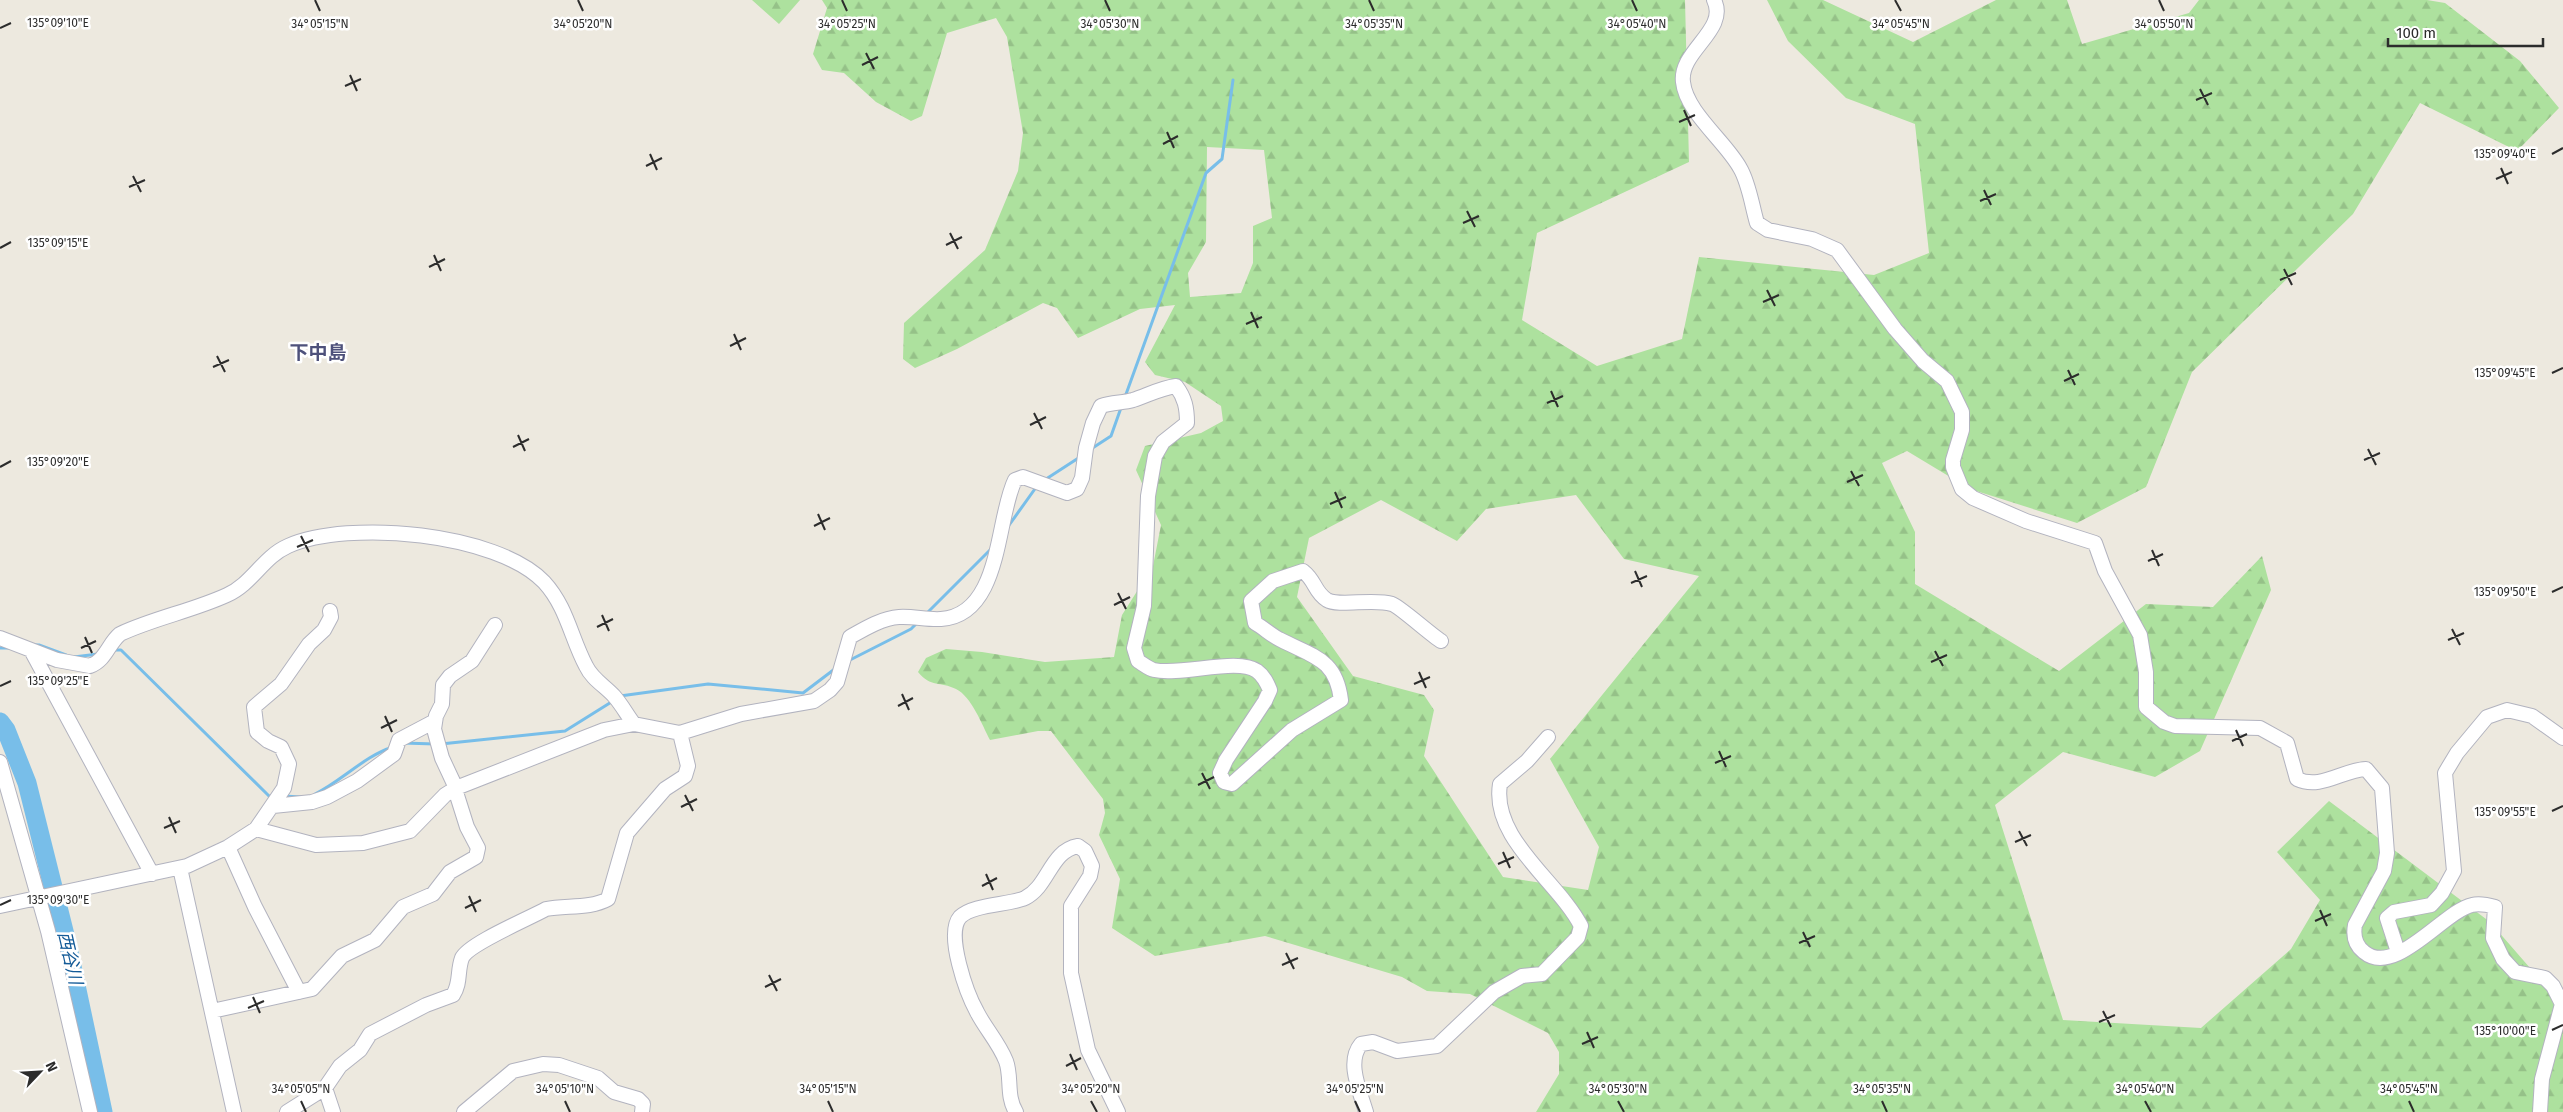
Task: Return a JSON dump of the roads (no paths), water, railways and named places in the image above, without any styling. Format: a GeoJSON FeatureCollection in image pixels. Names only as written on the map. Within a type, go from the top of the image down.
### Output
{"type":"FeatureCollection","features":[{"type":"Feature","properties":{"kind":"street"},"geometry":{"type":"LineString","coordinates":[[1714,0],[1717,13],[1709,34],[1699,43],[1684,67],[1683,83],[1694,109],[1741,168],[1757,223],[1768,230],[1812,240],[1837,250],[1895,329],[1923,361],[1948,381],[1962,412],[1962,430],[1953,460],[1962,489],[1973,498],[2026,521],[2095,542],[2105,571],[2140,635],[2146,672],[2146,707],[2164,722],[2175,726],[2260,728],[2287,743],[2298,779],[2307,783],[2324,782],[2352,770],[2366,769],[2382,788],[2387,853],[2384,871],[2355,925],[2353,933],[2358,947],[2368,956],[2383,959],[2416,944],[2471,905],[2483,904],[2495,908],[2493,938],[2504,959],[2515,972],[2545,978],[2553,986],[2562,1004],[2542,1078],[2540,1112]]}},
{"type":"Feature","properties":{"kind":"street"},"geometry":{"type":"LineString","coordinates":[[256,829],[316,846],[363,843],[410,831],[455,788],[604,730],[634,724],[680,733],[741,714],[814,701],[830,690],[837,682],[850,636],[869,626],[898,617],[942,619],[968,608],[982,591],[990,572],[1005,517],[1009,491],[1015,480],[1023,477],[1067,493],[1076,489],[1082,478],[1086,448],[1093,423],[1101,406],[1111,402],[1132,400],[1163,388],[1176,386],[1183,396],[1187,423],[1163,442],[1155,456],[1148,496],[1144,606],[1134,648],[1138,661],[1152,670],[1167,672],[1209,669],[1236,664],[1256,670],[1264,678],[1270,690],[1265,701],[1226,760],[1220,773],[1224,782],[1232,784],[1292,730],[1341,700],[1333,672],[1324,661],[1280,640],[1255,623],[1251,601],[1273,581],[1303,571],[1312,578],[1318,593],[1326,600],[1334,603],[1353,601],[1394,604],[1441,641]]}},
{"type":"Feature","properties":{"kind":"street"},"geometry":{"type":"LineString","coordinates":[[0,638],[32,652],[73,665],[90,666],[104,657],[110,644],[120,634],[236,591],[250,580],[266,561],[288,546],[314,537],[362,531],[416,535],[500,554],[522,564],[539,577],[563,608],[580,654],[590,674],[616,699],[634,724]]}},
{"type":"Feature","properties":{"kind":"street"},"geometry":{"type":"LineString","coordinates":[[0,906],[180,868],[228,847],[256,829],[273,806],[288,777],[287,758],[279,745],[268,741],[257,732],[254,707],[281,684],[309,644],[324,630],[331,618],[330,611]]}},
{"type":"Feature","properties":{"kind":"street"},"geometry":{"type":"LineString","coordinates":[[212,1011],[299,992],[318,985],[342,956],[375,940],[403,907],[433,894],[448,874],[477,855],[478,848],[440,753],[435,721],[442,704],[445,682],[450,676],[472,661],[495,625]]}},
{"type":"Feature","properties":{"kind":"street"},"geometry":{"type":"LineString","coordinates":[[32,652],[152,874]]}},
{"type":"Feature","properties":{"kind":"street"},"geometry":{"type":"LineString","coordinates":[[2398,952],[2387,918],[2394,912],[2430,906],[2442,893],[2454,871],[2445,772],[2458,753],[2487,717],[2507,710],[2532,716],[2563,738]]}},
{"type":"Feature","properties":{"kind":"street"},"geometry":{"type":"LineString","coordinates":[[273,806],[312,802],[327,797],[357,780],[394,754],[400,739],[435,721]]}},
{"type":"Feature","properties":{"kind":"street"},"geometry":{"type":"LineString","coordinates":[[287,1112],[325,1088],[340,1066],[360,1050],[370,1034],[426,1005],[453,996],[460,980],[462,960],[472,948],[546,910],[559,906],[598,905],[608,899],[627,833],[665,789],[685,776],[688,766],[680,733]]}},
{"type":"Feature","properties":{"kind":"street"},"geometry":{"type":"LineString","coordinates":[[1366,1112],[1354,1062],[1356,1051],[1362,1044],[1373,1042],[1397,1051],[1437,1046],[1494,992],[1522,976],[1542,974],[1578,937],[1581,926],[1571,907],[1515,842],[1500,810],[1500,784],[1527,760],[1548,737]]}},
{"type":"Feature","properties":{"kind":"street"},"geometry":{"type":"LineString","coordinates":[[0,762],[38,898],[90,1112]]}},
{"type":"Feature","properties":{"kind":"street"},"geometry":{"type":"LineString","coordinates":[[1016,1112],[1010,1102],[1006,1062],[976,1010],[960,965],[954,943],[957,923],[961,916],[990,905],[1025,898],[1034,891],[1060,853],[1068,848],[1078,846],[1085,851],[1092,866],[1090,876],[1071,906],[1071,972],[1088,1050],[1118,1112]]}},
{"type":"Feature","properties":{"kind":"street"},"geometry":{"type":"LineString","coordinates":[[228,847],[299,992]]}},
{"type":"Feature","properties":{"kind":"street"},"geometry":{"type":"LineString","coordinates":[[180,868],[234,1112]]}},
{"type":"Feature","properties":{"kind":"street"},"geometry":{"type":"LineString","coordinates":[[464,1112],[513,1071],[527,1066],[551,1064],[598,1078],[618,1094],[638,1099],[643,1104],[642,1112]]}},
{"type":"Feature","properties":{"kind":"street"},"geometry":{"type":"LineString","coordinates":[[325,1088],[333,1112]]}},
{"type":"Feature","properties":{"kind":"waterway"},"geometry":{"type":"LineString","coordinates":[[1125,397],[1206,173],[1222,159],[1233,80]]}},
{"type":"Feature","properties":{"kind":"waterway"},"geometry":{"type":"LineString","coordinates":[[1091,449],[1111,436],[1122,405]]}},
{"type":"Feature","properties":{"kind":"waterway"},"geometry":{"type":"LineString","coordinates":[[1043,481],[1080,457]]}},
{"type":"Feature","properties":{"kind":"waterway"},"geometry":{"type":"LineString","coordinates":[[1007,528],[1037,486]]}},
{"type":"Feature","properties":{"kind":"waterway"},"geometry":{"type":"LineString","coordinates":[[927,613],[991,549]]}},
{"type":"Feature","properties":{"kind":"waterway"},"geometry":{"type":"LineString","coordinates":[[848,661],[911,629],[917,623]]}},
{"type":"Feature","properties":{"kind":"waterway"},"geometry":{"type":"LineString","coordinates":[[34,645],[66,655]]}},
{"type":"Feature","properties":{"kind":"waterway"},"geometry":{"type":"LineString","coordinates":[[0,648],[13,648]]}},
{"type":"Feature","properties":{"kind":"waterway"},"geometry":{"type":"LineString","coordinates":[[113,650],[121,650],[269,796],[272,796]]}},
{"type":"Feature","properties":{"kind":"waterway"},"geometry":{"type":"LineString","coordinates":[[74,657],[98,654]]}},
{"type":"Feature","properties":{"kind":"waterway"},"geometry":{"type":"LineString","coordinates":[[620,696],[708,684],[803,693],[836,668]]}},
{"type":"Feature","properties":{"kind":"waterway"},"geometry":{"type":"LineString","coordinates":[[441,744],[565,731],[613,701]]}},
{"type":"Feature","properties":{"kind":"waterway","name":"西谷川"},"geometry":{"type":"LineString","coordinates":[[0,722],[6,730],[27,783],[67,943],[103,1112]]}},
{"type":"Feature","properties":{"kind":"waterway"},"geometry":{"type":"LineString","coordinates":[[403,743],[435,744]]}},
{"type":"Feature","properties":{"kind":"waterway"},"geometry":{"type":"LineString","coordinates":[[315,794],[372,756],[393,747]]}},
{"type":"Feature","properties":{"kind":"waterway"},"geometry":{"type":"LineString","coordinates":[[283,796],[302,797]]}},
{"type":"Feature","properties":{"kind":"district","name":"下中島"},"geometry":{"type":"Point","coordinates":[318,352]}}]}
